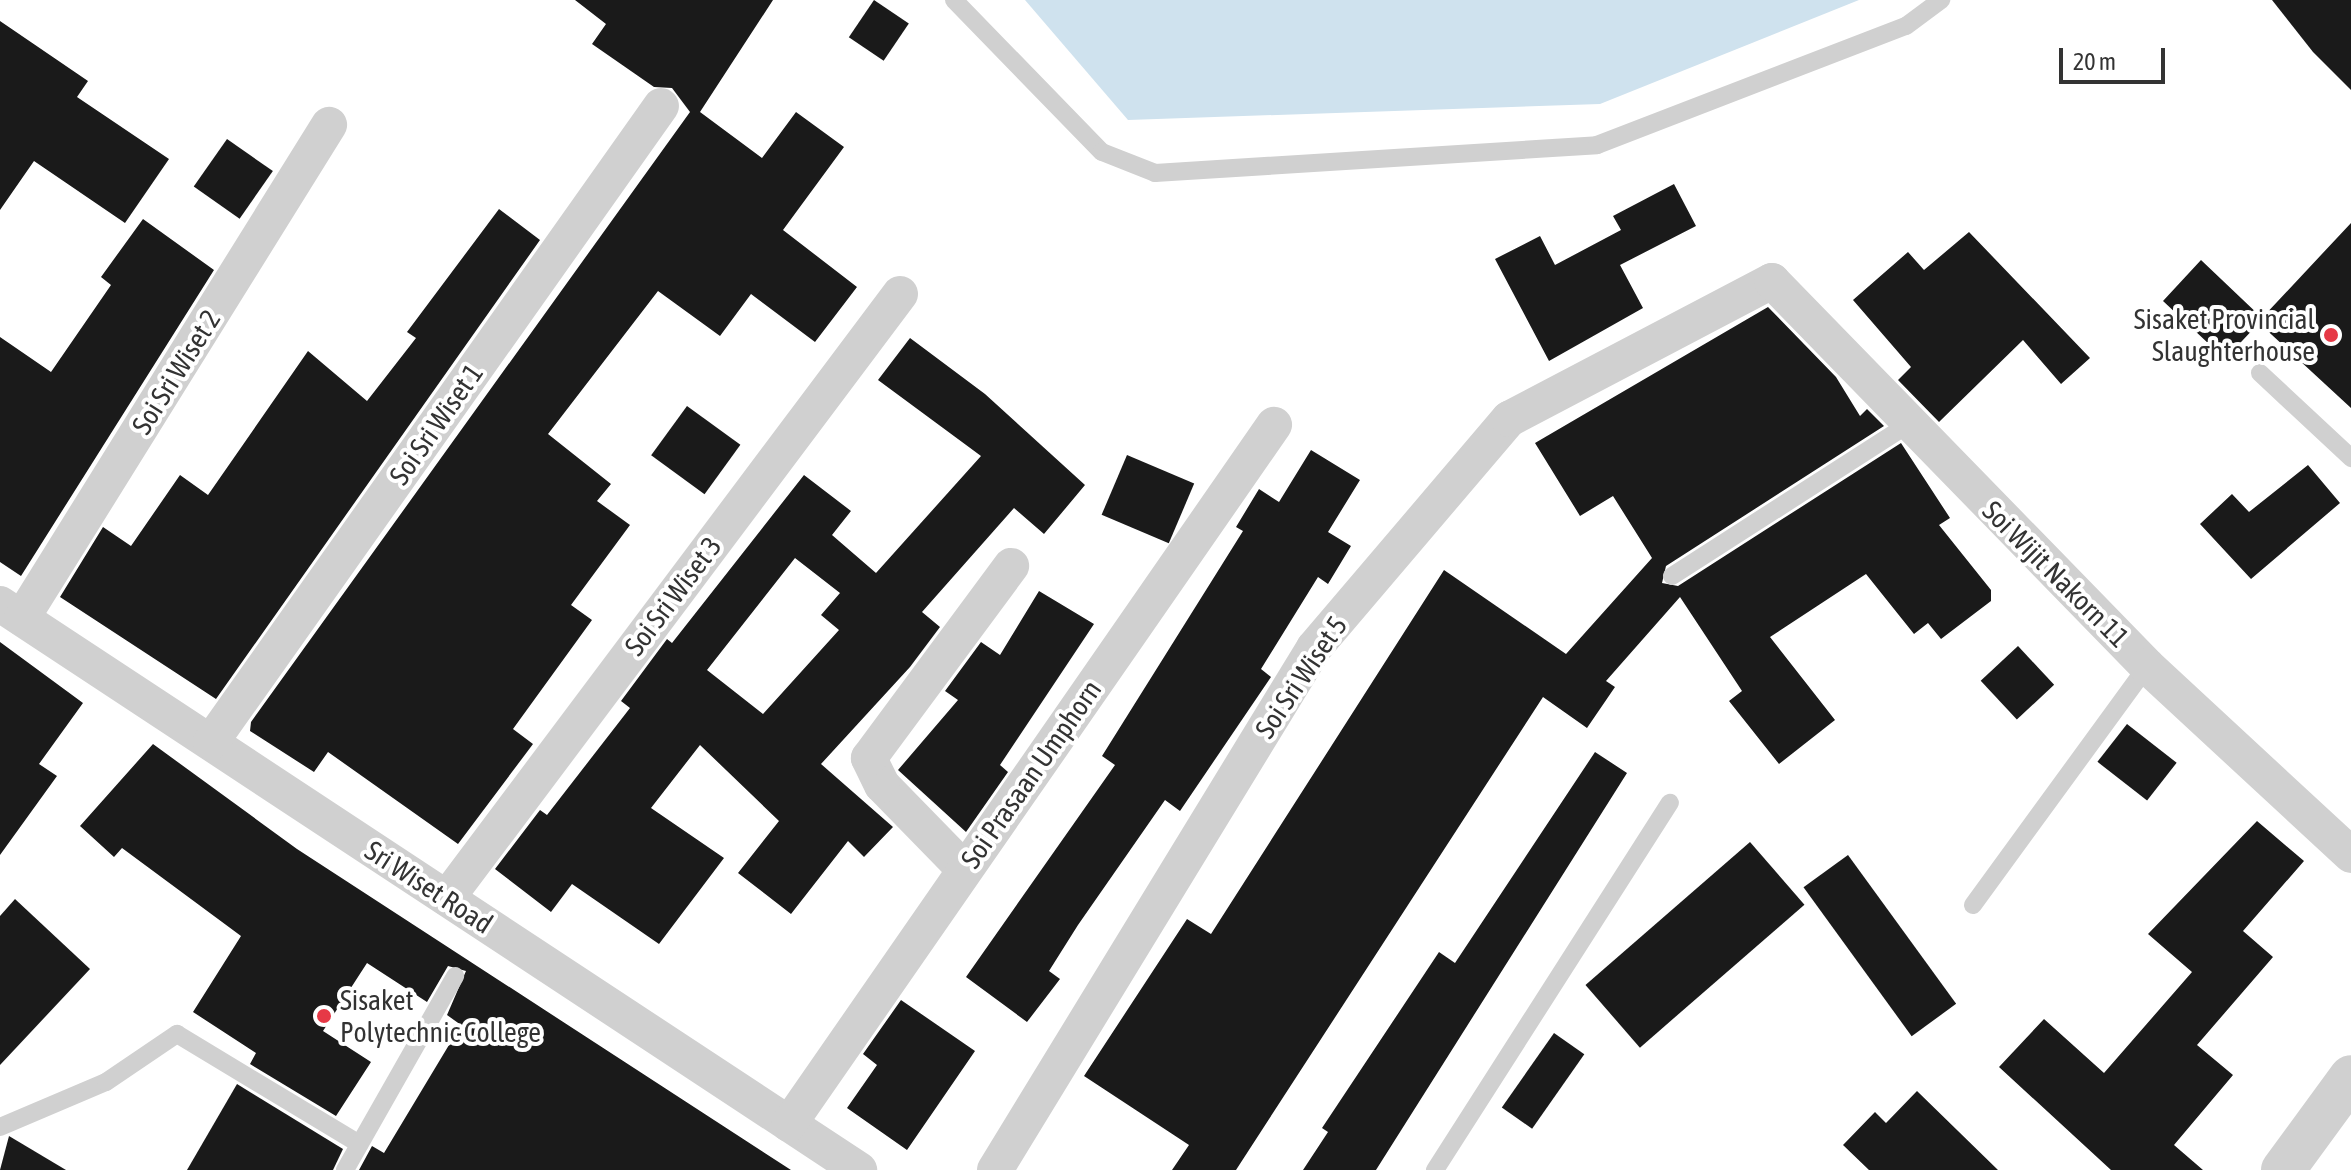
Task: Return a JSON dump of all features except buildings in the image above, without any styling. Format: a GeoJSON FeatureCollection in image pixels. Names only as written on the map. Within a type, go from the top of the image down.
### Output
{"type":"FeatureCollection","features":[{"type":"Feature","properties":{"kind":"street","name":"Soi Sri Wiset 1"},"geometry":{"type":"LineString","coordinates":[[211,742],[661,106]]}},
{"type":"Feature","properties":{"kind":"street","name":"Soi Sri Wiset 2"},"geometry":{"type":"LineString","coordinates":[[11,611],[329,125]]}},
{"type":"Feature","properties":{"kind":"street","name":"Soi Wijit Nakorn 11"},"geometry":{"type":"LineString","coordinates":[[1772,281],[1907,425],[2147,666],[2351,855]]}},
{"type":"Feature","properties":{"kind":"street","name":"Soi Sri Wiset 5"},"geometry":{"type":"LineString","coordinates":[[995,1170],[1314,648],[1509,419],[1772,281]]}},
{"type":"Feature","properties":{"kind":"street","name":"Soi Sri Wiset 3"},"geometry":{"type":"LineString","coordinates":[[447,898],[900,294]]}},
{"type":"Feature","properties":{"kind":"street","name":"Soi Prasaan Umphorn"},"geometry":{"type":"LineString","coordinates":[[789,1124],[1274,425]]}},
{"type":"Feature","properties":{"kind":"street"},"geometry":{"type":"LineString","coordinates":[[964,869],[882,785],[869,758],[1011,566]]}},
{"type":"Feature","properties":{"kind":"street","name":"Sri Wiset Road"},"geometry":{"type":"LineString","coordinates":[[11,611],[859,1170]]}},
{"type":"Feature","properties":{"kind":"street"},"geometry":{"type":"LineString","coordinates":[[2283,1170],[2351,1077]]}},
{"type":"Feature","properties":{"kind":"lane"},"geometry":{"type":"LineString","coordinates":[[954,0],[1102,152],[1155,173],[1597,145],[1906,26],[1941,0]]}},
{"type":"Feature","properties":{"kind":"lane"},"geometry":{"type":"LineString","coordinates":[[2260,373],[2351,458]]}},
{"type":"Feature","properties":{"kind":"lane"},"geometry":{"type":"LineString","coordinates":[[1672,576],[1907,425]]}},
{"type":"Feature","properties":{"kind":"lane"},"geometry":{"type":"LineString","coordinates":[[1973,905],[2147,666]]}},
{"type":"Feature","properties":{"kind":"lane"},"geometry":{"type":"LineString","coordinates":[[1435,1170],[1670,803]]}},
{"type":"Feature","properties":{"kind":"lane"},"geometry":{"type":"LineString","coordinates":[[345,1170],[455,976]]}},
{"type":"Feature","properties":{"kind":"lane"},"geometry":{"type":"LineString","coordinates":[[0,1127],[106,1082],[177,1034],[359,1144]]}},
{"type":"Feature","properties":{"kind":"water"},"geometry":{"type":"Polygon","coordinates":[[[1025,0],[1859,0],[1600,104],[1128,120],[1025,0]]]}},
{"type":"Feature","properties":{"kind":"place","name":"Sisaket Provincial Slaughterhouse"},"geometry":{"type":"Point","coordinates":[2331,335]}},
{"type":"Feature","properties":{"kind":"place","name":"Sisaket Polytechnic College"},"geometry":{"type":"Point","coordinates":[324,1016]}}]}
